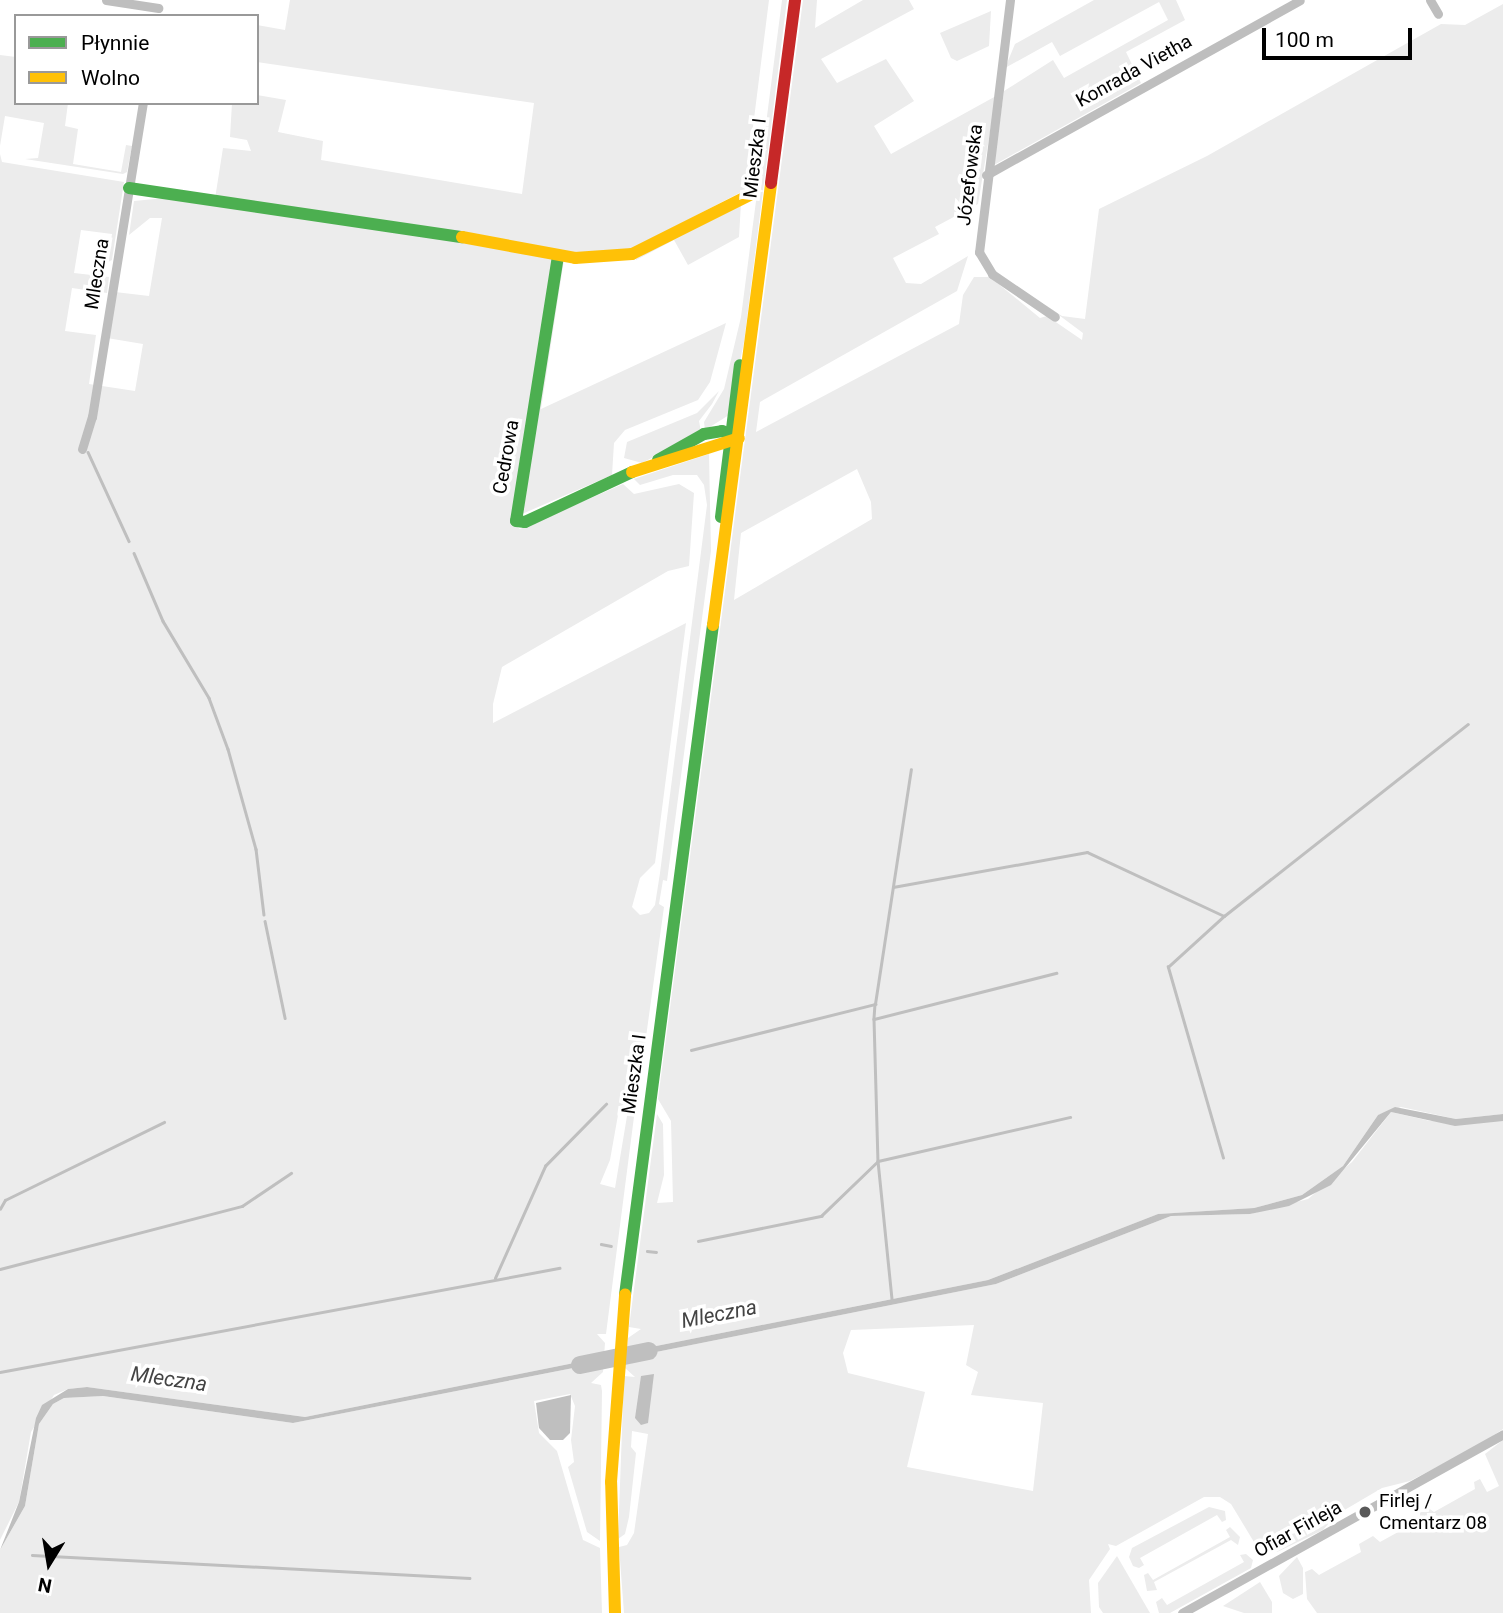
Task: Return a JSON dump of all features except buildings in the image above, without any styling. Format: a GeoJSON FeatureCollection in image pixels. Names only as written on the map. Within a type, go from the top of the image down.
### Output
{"type":"FeatureCollection","features":[{"type":"Feature","properties":{"kind":"street"},"geometry":{"type":"LineString","coordinates":[[106,0],[158,8]]}},
{"type":"Feature","properties":{"kind":"street","name":"Mieszka I"},"geometry":{"type":"LineString","coordinates":[[616,1613],[611,1482],[615,1379],[620,1331],[720,564],[739,368],[753,321],[795,0]]}},
{"type":"Feature","properties":{"kind":"street","name":"Konrada Vietha"},"geometry":{"type":"LineString","coordinates":[[986,175],[1300,0]]}},
{"type":"Feature","properties":{"kind":"street"},"geometry":{"type":"LineString","coordinates":[[1430,0],[1438,14]]}},
{"type":"Feature","properties":{"kind":"street","name":"Józefowska"},"geometry":{"type":"LineString","coordinates":[[1012,1],[986,175],[979,245],[982,260],[992,274],[1055,317]]}},
{"type":"Feature","properties":{"kind":"street","name":"Mleczna"},"geometry":{"type":"LineString","coordinates":[[82,449],[92,417],[143,105]]}},
{"type":"Feature","properties":{"kind":"street"},"geometry":{"type":"LineString","coordinates":[[129,188],[420,229],[558,256],[632,254],[750,194]]}},
{"type":"Feature","properties":{"kind":"street","name":"Cedrowa"},"geometry":{"type":"LineString","coordinates":[[558,256],[516,521],[525,522],[648,467],[704,434],[733,438]]}},
{"type":"Feature","properties":{"kind":"street","name":"Mieszka I"},"geometry":{"type":"LineString","coordinates":[[720,564],[726,461],[733,438]]}},
{"type":"Feature","properties":{"kind":"street","name":"Cedrowa"},"geometry":{"type":"LineString","coordinates":[[648,467],[714,448],[733,438]]}},
{"type":"Feature","properties":{"kind":"street"},"geometry":{"type":"LineString","coordinates":[[714,448],[726,461]]}},
{"type":"Feature","properties":{"kind":"street","name":"Ofiar Firleja"},"geometry":{"type":"LineString","coordinates":[[1182,1613],[1503,1434]]}},
{"type":"Feature","properties":{"kind":"shaded area"},"geometry":{"type":"Polygon","coordinates":[[[290,0],[769,0],[745,190],[628,251],[565,253],[541,409],[726,323],[710,382],[698,400],[625,430],[614,443],[612,475],[522,514],[513,524],[520,529],[623,484],[634,494],[679,484],[694,493],[689,566],[668,571],[502,667],[493,704],[493,723],[686,623],[655,863],[640,878],[632,907],[640,915],[649,913],[655,905],[660,873],[707,505],[704,485],[697,475],[673,475],[640,485],[634,479],[709,454],[711,551],[667,881],[663,880],[659,904],[664,907],[637,1102],[624,1106],[618,1115],[610,1160],[600,1184],[615,1188],[627,1116],[635,1109],[606,1334],[597,1334],[605,1343],[604,1357],[305,1417],[87,1387],[68,1389],[54,1395],[31,1432],[19,1502],[0,1540],[0,154],[2,162],[124,182],[112,260],[108,262],[112,234],[81,230],[74,273],[109,277],[107,293],[72,288],[65,331],[96,335],[89,384],[135,391],[143,344],[107,338],[115,292],[149,296],[162,218],[150,218],[129,235],[134,201],[165,198],[214,205],[223,148],[251,151],[247,140],[230,137],[232,105],[259,105],[259,95],[286,100],[278,132],[323,141],[321,160],[522,194],[534,103],[259,62],[259,25],[285,30],[290,0]]]}},
{"type":"Feature","properties":{"kind":"shaded area"},"geometry":{"type":"Polygon","coordinates":[[[782,0],[787,0],[744,342],[729,415],[705,430],[704,422],[724,389],[741,317],[782,0]]]}},
{"type":"Feature","properties":{"kind":"shaded area"},"geometry":{"type":"Polygon","coordinates":[[[803,0],[817,0],[815,28],[863,0],[909,0],[914,9],[821,59],[837,83],[886,59],[914,101],[874,126],[891,154],[996,96],[978,204],[935,227],[939,234],[893,258],[906,283],[921,284],[968,256],[957,291],[760,402],[756,432],[959,324],[963,295],[974,277],[990,277],[1040,318],[1047,316],[1082,340],[1083,333],[1044,304],[1062,316],[1085,319],[1099,209],[1207,156],[1441,24],[1465,25],[1503,4],[1503,1114],[1456,1119],[1401,1107],[1378,1115],[1343,1166],[1302,1195],[1254,1208],[1158,1214],[988,1280],[626,1352],[628,1338],[641,1329],[629,1327],[657,1114],[663,1124],[664,1175],[657,1203],[673,1202],[671,1121],[658,1099],[803,0]],[[857,469],[741,533],[734,600],[872,519],[871,502],[857,469]]]}},
{"type":"Feature","properties":{"kind":"shaded area"},"geometry":{"type":"Polygon","coordinates":[[[1094,0],[1176,0],[1185,20],[1126,52],[1141,83],[994,165],[1004,91],[1053,60],[1064,78],[1168,20],[1159,2],[1060,56],[1052,42],[1005,68],[1015,44],[1094,0]]]}},
{"type":"Feature","properties":{"kind":"shaded area"},"geometry":{"type":"Polygon","coordinates":[[[991,11],[989,46],[957,61],[951,58],[940,33],[991,11]]]}},
{"type":"Feature","properties":{"kind":"shaded area"},"geometry":{"type":"Polygon","coordinates":[[[0,55],[14,57],[14,105],[68,105],[65,126],[78,129],[73,164],[121,172],[126,145],[132,146],[127,172],[123,174],[25,159],[38,158],[44,123],[5,116],[0,146],[0,55]]]}},
{"type":"Feature","properties":{"kind":"shaded area"},"geometry":{"type":"Polygon","coordinates":[[[741,203],[739,237],[688,265],[674,240],[636,260],[634,257],[741,203]]]}},
{"type":"Feature","properties":{"kind":"shaded area"},"geometry":{"type":"Polygon","coordinates":[[[719,391],[699,421],[701,432],[642,463],[624,458],[627,442],[697,413],[719,391]]]}},
{"type":"Feature","properties":{"kind":"shaded area"},"geometry":{"type":"Polygon","coordinates":[[[1395,1107],[1456,1119],[1503,1114],[1503,1121],[1455,1126],[1391,1112],[1331,1185],[1289,1206],[1250,1214],[1171,1216],[996,1284],[626,1358],[626,1352],[988,1280],[1158,1214],[1254,1208],[1302,1195],[1343,1166],[1378,1115],[1395,1107]]]}},
{"type":"Feature","properties":{"kind":"shaded area"},"geometry":{"type":"Polygon","coordinates":[[[1391,1112],[1430,1121],[1503,1121],[1503,1429],[1479,1445],[1410,1481],[1382,1488],[1336,1515],[1323,1530],[1277,1552],[1257,1547],[1231,1504],[1220,1497],[1204,1497],[1116,1546],[1108,1544],[1110,1549],[1089,1580],[1091,1613],[624,1613],[619,1547],[627,1545],[634,1533],[648,1434],[632,1431],[631,1447],[636,1453],[629,1517],[625,1534],[618,1539],[624,1376],[635,1377],[625,1368],[626,1358],[996,1284],[1171,1216],[1250,1214],[1308,1199],[1352,1162],[1391,1112]],[[974,1325],[851,1330],[843,1353],[848,1373],[925,1392],[907,1467],[1033,1491],[1043,1403],[971,1395],[978,1372],[966,1365],[974,1325]]]}},
{"type":"Feature","properties":{"kind":"shaded area"},"geometry":{"type":"Polygon","coordinates":[[[604,1357],[604,1362],[293,1423],[103,1396],[64,1398],[53,1404],[39,1424],[25,1506],[0,1550],[19,1502],[36,1418],[42,1405],[68,1389],[87,1387],[305,1417],[604,1357]]]}},
{"type":"Feature","properties":{"kind":"shaded area"},"geometry":{"type":"Polygon","coordinates":[[[604,1362],[603,1372],[591,1383],[601,1385],[602,1391],[600,1541],[587,1532],[568,1467],[574,1462],[571,1440],[575,1406],[570,1394],[534,1401],[539,1433],[557,1451],[583,1540],[600,1548],[602,1613],[0,1613],[0,1550],[25,1506],[39,1424],[53,1404],[64,1398],[103,1396],[293,1423],[604,1362]]]}},
{"type":"Feature","properties":{"kind":"shaded area"},"geometry":{"type":"Polygon","coordinates":[[[654,1374],[648,1423],[641,1425],[635,1418],[641,1376],[654,1374]]]}},
{"type":"Feature","properties":{"kind":"shaded area"},"geometry":{"type":"Polygon","coordinates":[[[571,1395],[570,1433],[563,1440],[550,1440],[539,1428],[536,1403],[571,1395]]]}},
{"type":"Feature","properties":{"kind":"shaded area"},"geometry":{"type":"Polygon","coordinates":[[[1503,1440],[1503,1613],[1317,1613],[1307,1599],[1305,1572],[1312,1569],[1319,1575],[1361,1552],[1359,1544],[1373,1536],[1380,1542],[1420,1520],[1420,1510],[1427,1507],[1434,1512],[1475,1489],[1474,1482],[1480,1479],[1487,1492],[1499,1486],[1485,1454],[1503,1440]]]}},
{"type":"Feature","properties":{"kind":"shaded area"},"geometry":{"type":"Polygon","coordinates":[[[1209,1507],[1225,1511],[1226,1520],[1222,1522],[1217,1515],[1140,1558],[1144,1565],[1139,1568],[1133,1566],[1129,1557],[1132,1548],[1209,1507]]]}},
{"type":"Feature","properties":{"kind":"shaded area"},"geometry":{"type":"Polygon","coordinates":[[[1230,1527],[1240,1537],[1238,1545],[1231,1540],[1154,1582],[1157,1590],[1147,1591],[1144,1575],[1148,1573],[1153,1580],[1230,1537],[1226,1530],[1230,1527]]]}},
{"type":"Feature","properties":{"kind":"shaded area"},"geometry":{"type":"Polygon","coordinates":[[[1246,1554],[1253,1560],[1251,1568],[1170,1613],[1159,1613],[1156,1602],[1162,1598],[1167,1605],[1244,1562],[1240,1555],[1246,1554]]]}},
{"type":"Feature","properties":{"kind":"shaded area"},"geometry":{"type":"Polygon","coordinates":[[[1117,1556],[1150,1613],[1103,1613],[1099,1607],[1098,1583],[1117,1556]]]}},
{"type":"Feature","properties":{"kind":"shaded area"},"geometry":{"type":"Polygon","coordinates":[[[1297,1557],[1303,1568],[1303,1594],[1293,1599],[1283,1593],[1279,1576],[1297,1557]]]}},
{"type":"Feature","properties":{"kind":"shaded area"},"geometry":{"type":"Polygon","coordinates":[[[1260,1582],[1272,1602],[1272,1613],[1244,1613],[1223,1606],[1260,1582]]]}},
{"type":"Feature","properties":{"kind":"waterway"},"geometry":{"type":"LineString","coordinates":[[88,452],[129,541]]}},
{"type":"Feature","properties":{"kind":"waterway"},"geometry":{"type":"LineString","coordinates":[[134,553],[163,621],[209,698],[228,749],[256,849],[264,915]]}},
{"type":"Feature","properties":{"kind":"waterway"},"geometry":{"type":"LineString","coordinates":[[1223,1158],[1168,967],[1224,916],[1468,724]]}},
{"type":"Feature","properties":{"kind":"waterway"},"geometry":{"type":"LineString","coordinates":[[691,1050],[875,1004],[911,770]]}},
{"type":"Feature","properties":{"kind":"waterway"},"geometry":{"type":"LineString","coordinates":[[893,887],[1087,852],[1224,916]]}},
{"type":"Feature","properties":{"kind":"waterway"},"geometry":{"type":"LineString","coordinates":[[265,921],[285,1018]]}},
{"type":"Feature","properties":{"kind":"waterway"},"geometry":{"type":"LineString","coordinates":[[875,1004],[874,1019],[1056,973]]}},
{"type":"Feature","properties":{"kind":"waterway"},"geometry":{"type":"LineString","coordinates":[[874,1019],[878,1161],[1070,1117]]}},
{"type":"Feature","properties":{"kind":"waterway"},"geometry":{"type":"LineString","coordinates":[[495,1278],[545,1166],[606,1104]]}},
{"type":"Feature","properties":{"kind":"waterway"},"geometry":{"type":"LineString","coordinates":[[0,1209],[5,1200],[164,1122]]}},
{"type":"Feature","properties":{"kind":"waterway"},"geometry":{"type":"LineString","coordinates":[[878,1161],[892,1300]]}},
{"type":"Feature","properties":{"kind":"waterway"},"geometry":{"type":"LineString","coordinates":[[698,1241],[821,1216],[878,1161]]}},
{"type":"Feature","properties":{"kind":"waterway"},"geometry":{"type":"LineString","coordinates":[[0,1269],[242,1206],[291,1173]]}},
{"type":"Feature","properties":{"kind":"waterway"},"geometry":{"type":"LineString","coordinates":[[601,1244],[611,1246]]}},
{"type":"Feature","properties":{"kind":"waterway"},"geometry":{"type":"LineString","coordinates":[[647,1251],[656,1252]]}},
{"type":"Feature","properties":{"kind":"waterway"},"geometry":{"type":"LineString","coordinates":[[0,1372],[559,1268]]}},
{"type":"Feature","properties":{"kind":"waterway","name":"Mleczna"},"geometry":{"type":"LineString","coordinates":[[580,1365],[649,1351]]}},
{"type":"Feature","properties":{"kind":"waterway"},"geometry":{"type":"LineString","coordinates":[[32,1555],[469,1578]]}},
{"type":"Feature","properties":{"kind":"traffic: fast"},"geometry":{"type":"LineString","coordinates":[[129,188],[462,237]]}},
{"type":"Feature","properties":{"kind":"traffic: fast"},"geometry":{"type":"LineString","coordinates":[[558,256],[516,521],[525,522],[632,472]]}},
{"type":"Feature","properties":{"kind":"traffic: fast"},"geometry":{"type":"LineString","coordinates":[[721,517],[740,365]]}},
{"type":"Feature","properties":{"kind":"traffic: fast"},"geometry":{"type":"LineString","coordinates":[[658,460],[704,434],[722,431],[736,436]]}},
{"type":"Feature","properties":{"kind":"traffic: fast"},"geometry":{"type":"LineString","coordinates":[[625,1295],[713,625]]}},
{"type":"Feature","properties":{"kind":"traffic: slow"},"geometry":{"type":"LineString","coordinates":[[713,625],[771,183]]}},
{"type":"Feature","properties":{"kind":"traffic: slow"},"geometry":{"type":"LineString","coordinates":[[462,237],[575,258],[632,254],[750,195]]}},
{"type":"Feature","properties":{"kind":"traffic: slow"},"geometry":{"type":"LineString","coordinates":[[632,472],[739,438]]}},
{"type":"Feature","properties":{"kind":"traffic: slow"},"geometry":{"type":"LineString","coordinates":[[615,1613],[611,1482],[625,1295]]}},
{"type":"Feature","properties":{"kind":"traffic: jam"},"geometry":{"type":"LineString","coordinates":[[771,183],[795,0]]}},
{"type":"Feature","properties":{"kind":"place","name":"Firlej / Cmentarz 08"},"geometry":{"type":"Point","coordinates":[1365,1512]}}]}
